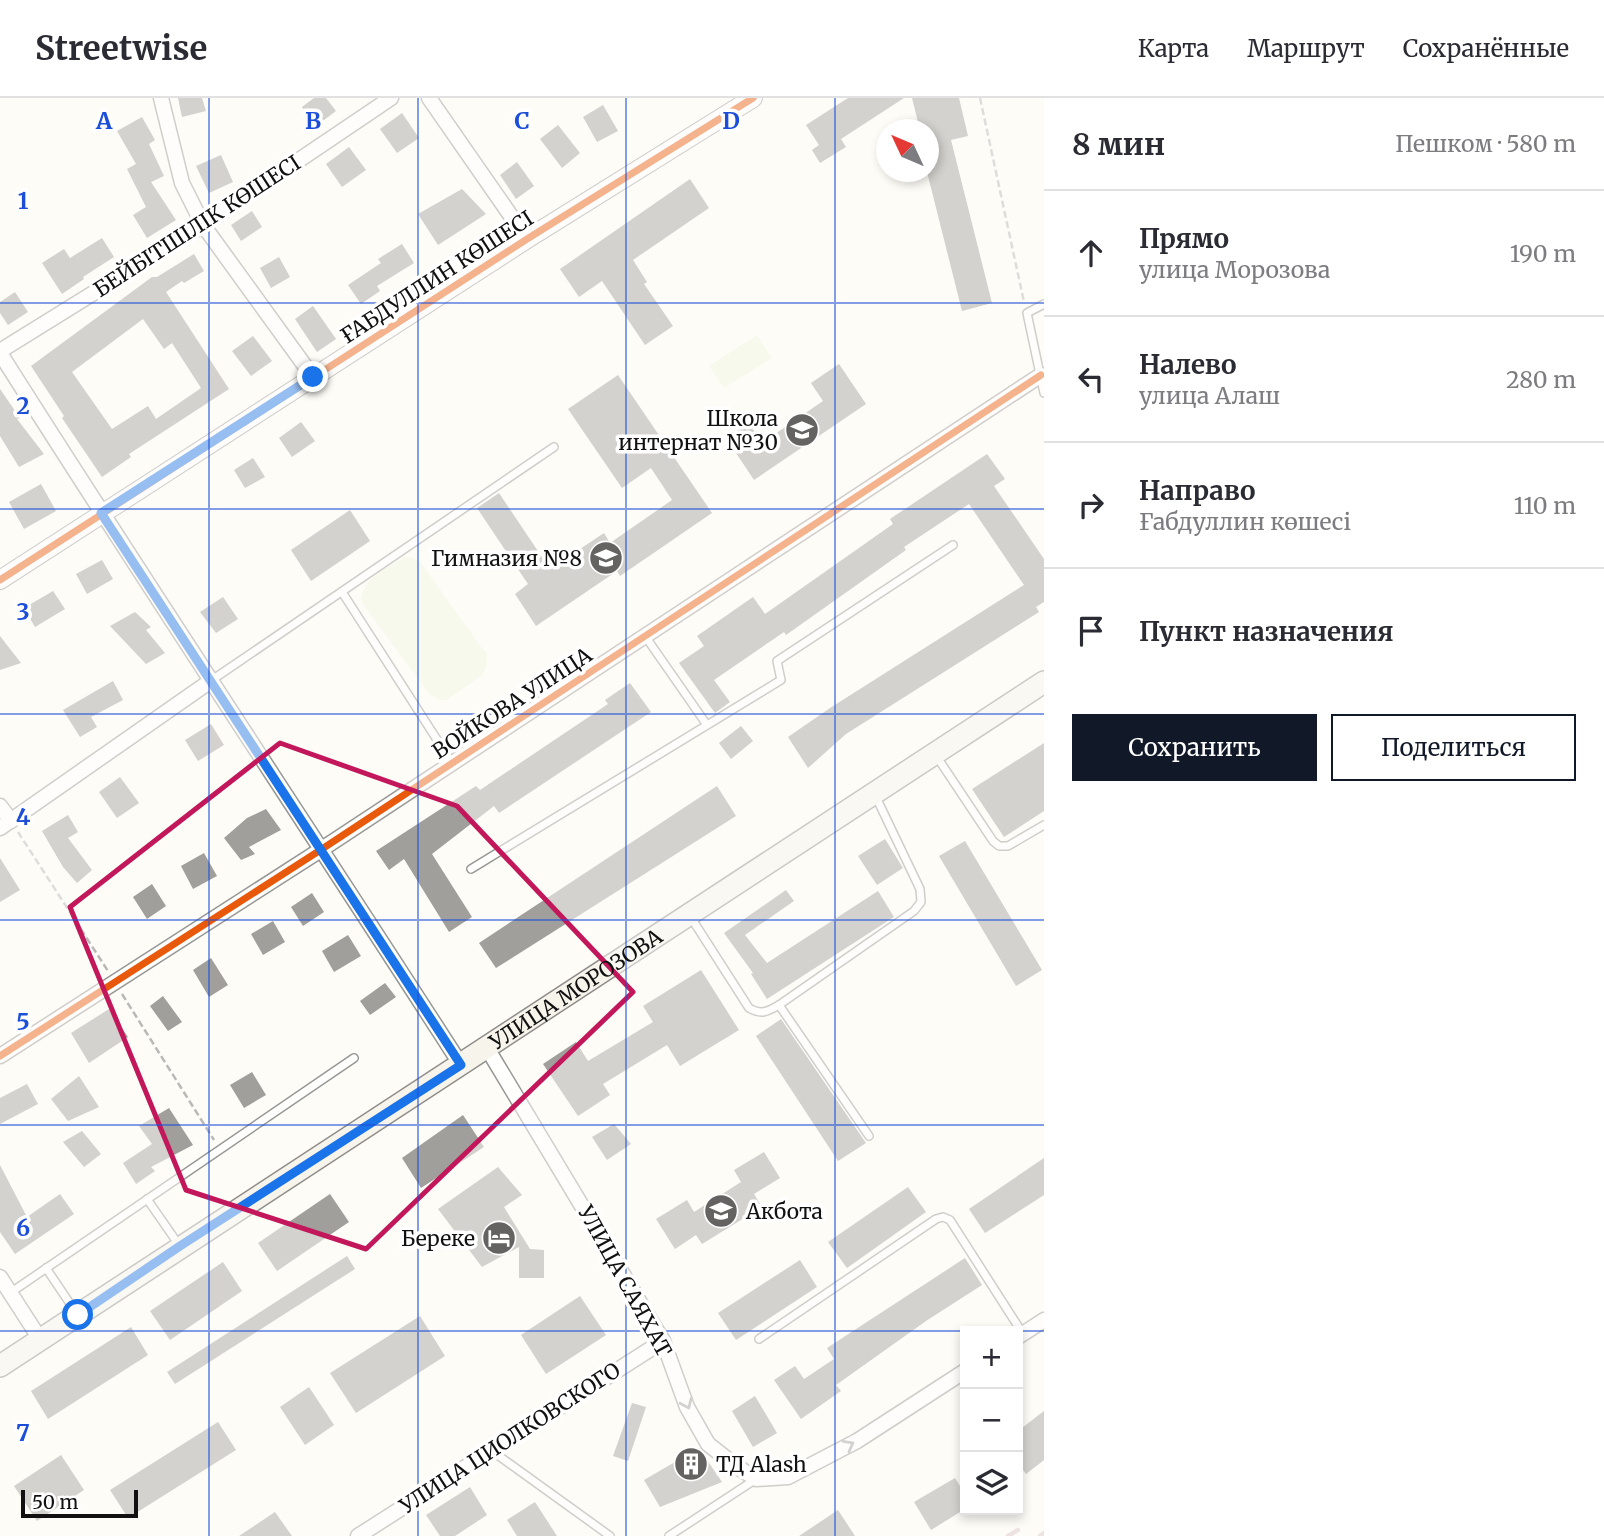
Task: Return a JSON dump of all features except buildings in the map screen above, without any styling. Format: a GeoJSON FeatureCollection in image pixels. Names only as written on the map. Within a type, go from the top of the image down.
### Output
{"type":"FeatureCollection","features":[{"type":"Feature","properties":{"kind":"main road","name":"УЛИЦА МОРОЗОВА"},"geometry":{"type":"LineString","coordinates":[[0,1366],[1044,682]]}},
{"type":"Feature","properties":{"kind":"street"},"geometry":{"type":"LineString","coordinates":[[161,98],[182,183],[203,225],[313,377]]}},
{"type":"Feature","properties":{"kind":"street","name":"БЕЙБІТШІЛІК КӨШЕСІ"},"geometry":{"type":"LineString","coordinates":[[0,352],[203,225],[391,98]]}},
{"type":"Feature","properties":{"kind":"street"},"geometry":{"type":"LineString","coordinates":[[429,98],[527,239]]}},
{"type":"Feature","properties":{"kind":"street","name":"ҒАБДУЛЛИН КӨШЕСІ"},"geometry":{"type":"LineString","coordinates":[[0,580],[527,239],[753,98]]}},
{"type":"Feature","properties":{"kind":"street"},"geometry":{"type":"LineString","coordinates":[[0,352],[101,513],[461,1065]]}},
{"type":"Feature","properties":{"kind":"street","name":"ВОЙКОВА УЛИЦА"},"geometry":{"type":"LineString","coordinates":[[0,1056],[322,849],[1041,375]]}},
{"type":"Feature","properties":{"kind":"street"},"geometry":{"type":"LineString","coordinates":[[0,806],[5,824],[212,680]]}},
{"type":"Feature","properties":{"kind":"street","name":"УЛИЦА САЯХАТ"},"geometry":{"type":"LineString","coordinates":[[487,1048],[663,1341],[687,1406],[708,1444],[756,1479]]}},
{"type":"Feature","properties":{"kind":"street"},"geometry":{"type":"LineString","coordinates":[[0,1278],[40,1339]]}},
{"type":"Feature","properties":{"kind":"street"},"geometry":{"type":"LineString","coordinates":[[1023,1333],[1044,1320]]}},
{"type":"Feature","properties":{"kind":"street","name":"УЛИЦА ЦИОЛКОВСКОГО"},"geometry":{"type":"LineString","coordinates":[[358,1536],[663,1341]]}},
{"type":"Feature","properties":{"kind":"street"},"geometry":{"type":"LineString","coordinates":[[756,1479],[788,1477],[813,1465],[857,1441],[960,1374]]}},
{"type":"Feature","properties":{"kind":"lane"},"geometry":{"type":"LineString","coordinates":[[1044,304],[1027,313],[1044,393]]}},
{"type":"Feature","properties":{"kind":"lane"},"geometry":{"type":"LineString","coordinates":[[212,680],[554,447]]}},
{"type":"Feature","properties":{"kind":"lane"},"geometry":{"type":"LineString","coordinates":[[471,869],[781,680],[777,661],[953,545]]}},
{"type":"Feature","properties":{"kind":"lane"},"geometry":{"type":"LineString","coordinates":[[342,592],[452,763]]}},
{"type":"Feature","properties":{"kind":"lane"},"geometry":{"type":"LineString","coordinates":[[645,636],[707,725]]}},
{"type":"Feature","properties":{"kind":"lane"},"geometry":{"type":"LineString","coordinates":[[935,754],[999,846],[1008,846],[1044,825]]}},
{"type":"Feature","properties":{"kind":"lane"},"geometry":{"type":"LineString","coordinates":[[690,915],[748,1008],[757,1013],[767,1012],[779,1005],[914,911],[921,902],[920,888],[874,793]]}},
{"type":"Feature","properties":{"kind":"lane"},"geometry":{"type":"LineString","coordinates":[[779,1005],[869,1136]]}},
{"type":"Feature","properties":{"kind":"lane"},"geometry":{"type":"LineString","coordinates":[[10,1293],[354,1058]]}},
{"type":"Feature","properties":{"kind":"lane"},"geometry":{"type":"LineString","coordinates":[[147,1199],[180,1246]]}},
{"type":"Feature","properties":{"kind":"lane"},"geometry":{"type":"LineString","coordinates":[[759,1339],[936,1219],[943,1217],[950,1220],[1015,1326]]}},
{"type":"Feature","properties":{"kind":"lane"},"geometry":{"type":"LineString","coordinates":[[46,1268],[78,1315]]}},
{"type":"Feature","properties":{"kind":"lane"},"geometry":{"type":"LineString","coordinates":[[491,1451],[610,1536]]}},
{"type":"Feature","properties":{"kind":"lane"},"geometry":{"type":"LineString","coordinates":[[669,1536],[756,1479]]}},
{"type":"Feature","properties":{"kind":"path"},"geometry":{"type":"LineString","coordinates":[[980,98],[1027,313]]}},
{"type":"Feature","properties":{"kind":"highlighted area"},"geometry":{"type":"Polygon","coordinates":[[[280,743],[457,806],[633,992],[366,1249],[186,1190],[70,907],[280,743]]]}},
{"type":"Feature","properties":{"kind":"green space"},"geometry":{"type":"Polygon","coordinates":[[[757,335],[772,358],[724,388],[709,366],[757,335]]]}},
{"type":"Feature","properties":{"kind":"green space"},"geometry":{"type":"Polygon","coordinates":[[[404,557],[412,557],[420,562],[487,655],[487,665],[482,675],[447,700],[430,695],[362,603],[362,595],[369,581],[404,557]]]}},
{"type":"Feature","properties":{"kind":"railway"},"geometry":{"type":"LineString","coordinates":[[1008,1536],[1018,1530]]}},
{"type":"Feature","properties":{"kind":"railway"},"geometry":{"type":"LineString","coordinates":[[1040,1536],[1044,1533]]}},
{"type":"Feature","properties":{"kind":"cycle path"},"geometry":{"type":"LineString","coordinates":[[0,580],[527,239],[753,98]]}},
{"type":"Feature","properties":{"kind":"cycle path"},"geometry":{"type":"LineString","coordinates":[[0,1056],[322,849],[1041,375]]}},
{"type":"Feature","properties":{"kind":"place","name":"Школа интернат №30"},"geometry":{"type":"Point","coordinates":[802,430]}},
{"type":"Feature","properties":{"kind":"place","name":"Гимназия №8"},"geometry":{"type":"Point","coordinates":[606,558]}},
{"type":"Feature","properties":{"kind":"place","name":"Акбота"},"geometry":{"type":"Point","coordinates":[721,1211]}},
{"type":"Feature","properties":{"kind":"place","name":"Береке"},"geometry":{"type":"Point","coordinates":[499,1238]}},
{"type":"Feature","properties":{"kind":"place","name":"ТД Alash"},"geometry":{"type":"Point","coordinates":[691,1464]}},
{"type":"Feature","properties":{"kind":"route"},"geometry":{"type":"LineString","coordinates":[[78,1315],[461,1065],[101,513],[313,377]]}}]}
